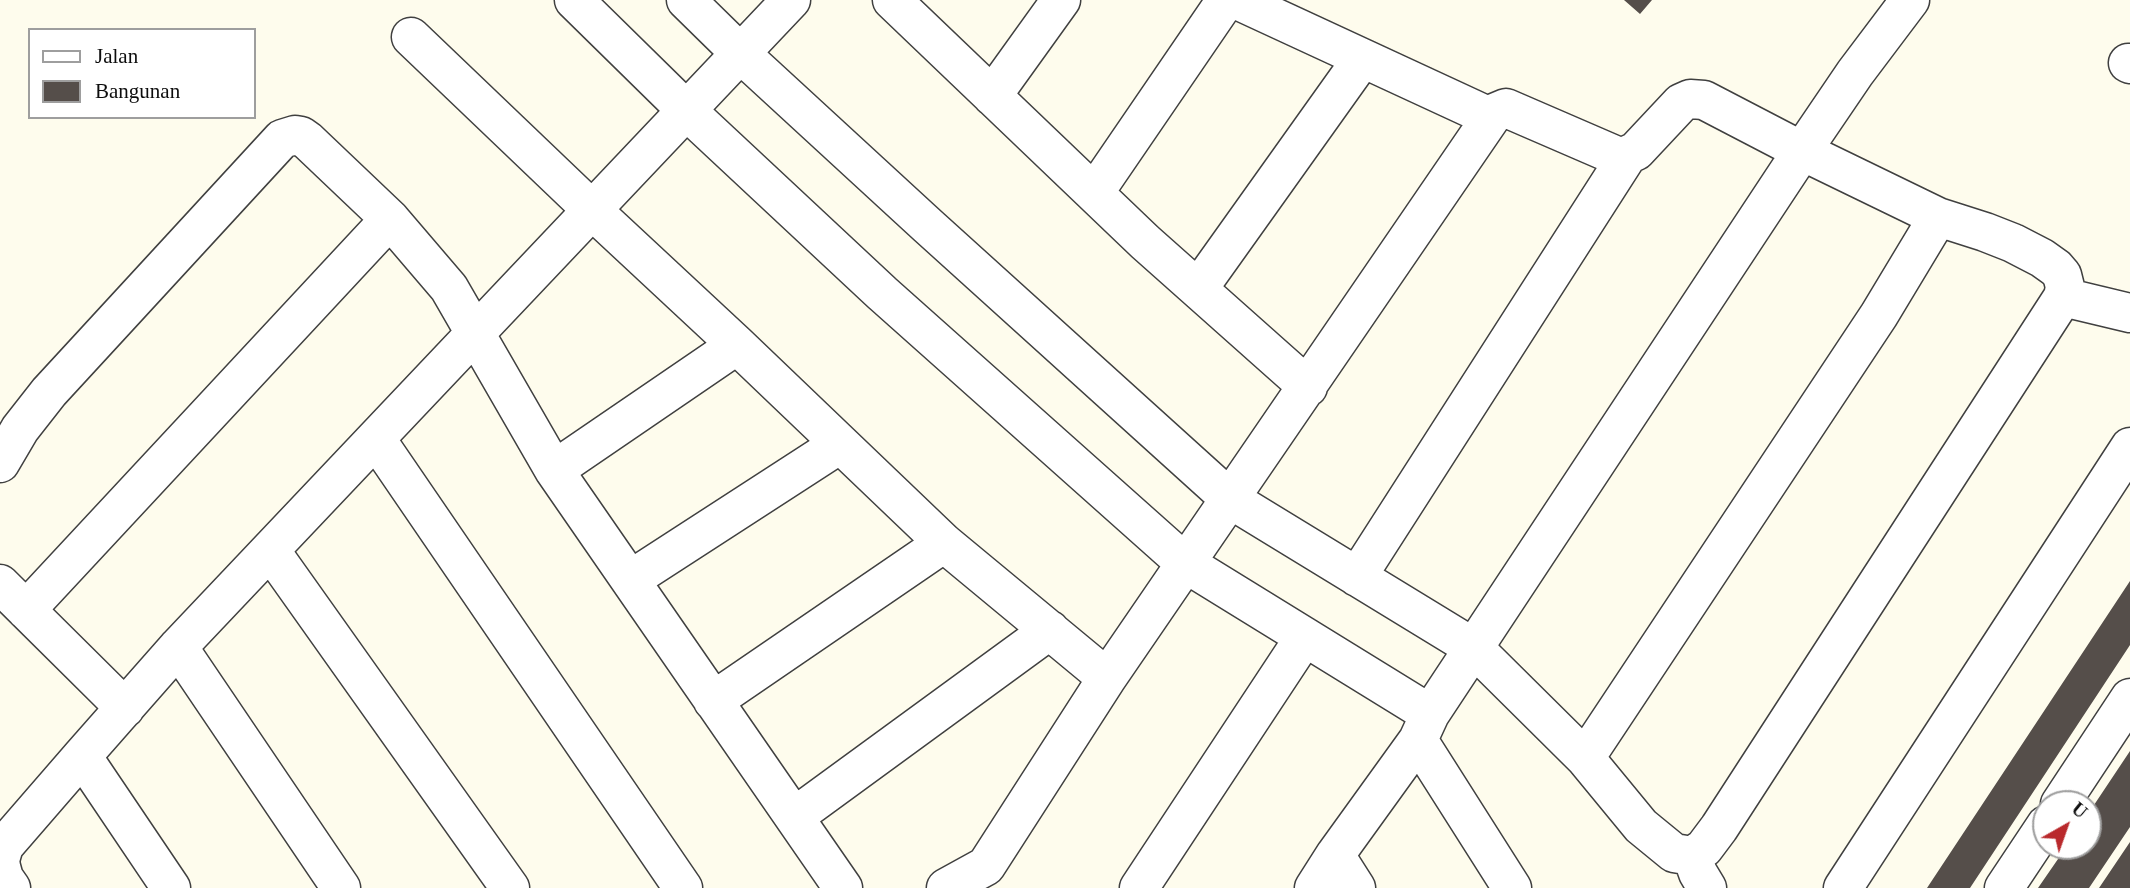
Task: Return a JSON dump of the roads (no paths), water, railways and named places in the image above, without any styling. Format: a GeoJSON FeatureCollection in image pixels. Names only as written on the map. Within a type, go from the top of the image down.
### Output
{"type":"FeatureCollection","features":[{"type":"Feature","properties":{"kind":"street"},"geometry":{"type":"LineString","coordinates":[[574,0],[892,302],[1188,559],[1428,720],[1512,888]]}},
{"type":"Feature","properties":{"kind":"street"},"geometry":{"type":"LineString","coordinates":[[686,0],[737,56],[927,225],[1228,502],[1357,577],[1471,652],[1585,758],[1641,826],[1699,872],[1704,848],[2063,297],[2065,287],[2062,275],[2042,258],[2004,239],[1938,217],[1704,100],[1690,99],[1681,103],[1636,151],[1627,156],[1357,577]]}},
{"type":"Feature","properties":{"kind":"street"},"geometry":{"type":"LineString","coordinates":[[11,888],[1,867],[4,846],[82,756],[178,647],[791,0]]}},
{"type":"Feature","properties":{"kind":"street"},"geometry":{"type":"LineString","coordinates":[[892,0],[1094,193],[1308,387]]}},
{"type":"Feature","properties":{"kind":"street"},"geometry":{"type":"LineString","coordinates":[[992,96],[1061,0]]}},
{"type":"Feature","properties":{"kind":"street"},"geometry":{"type":"LineString","coordinates":[[1094,193],[1226,0]]}},
{"type":"Feature","properties":{"kind":"street"},"geometry":{"type":"LineString","coordinates":[[1237,0],[1490,117]]}},
{"type":"Feature","properties":{"kind":"street"},"geometry":{"type":"LineString","coordinates":[[1314,888],[1428,720],[1802,151],[1855,73],[1910,0]]}},
{"type":"Feature","properties":{"kind":"street"},"geometry":{"type":"LineString","coordinates":[[411,37],[944,543],[1107,678]]}},
{"type":"Feature","properties":{"kind":"street"},"geometry":{"type":"LineString","coordinates":[[1198,289],[1362,59]]}},
{"type":"Feature","properties":{"kind":"street"},"geometry":{"type":"LineString","coordinates":[[946,888],[994,877],[1107,678],[1490,117],[1498,110],[1506,108],[1617,156],[1627,156]]}},
{"type":"Feature","properties":{"kind":"street"},"geometry":{"type":"LineString","coordinates":[[0,463],[20,429],[48,392],[282,139],[295,135],[309,141],[390,219],[449,288],[554,470],[843,888]]}},
{"type":"Feature","properties":{"kind":"street"},"geometry":{"type":"LineString","coordinates":[[1585,758],[1879,315],[1938,217]]}},
{"type":"Feature","properties":{"kind":"street"},"geometry":{"type":"LineString","coordinates":[[125,708],[13,597],[390,219]]}},
{"type":"Feature","properties":{"kind":"street"},"geometry":{"type":"LineString","coordinates":[[2063,297],[2130,313]]}},
{"type":"Feature","properties":{"kind":"street"},"geometry":{"type":"LineString","coordinates":[[554,470],[737,345]]}},
{"type":"Feature","properties":{"kind":"street"},"geometry":{"type":"LineString","coordinates":[[376,439],[683,888]]}},
{"type":"Feature","properties":{"kind":"street"},"geometry":{"type":"LineString","coordinates":[[630,580],[840,444]]}},
{"type":"Feature","properties":{"kind":"street"},"geometry":{"type":"LineString","coordinates":[[1843,888],[2130,447]]}},
{"type":"Feature","properties":{"kind":"street"},"geometry":{"type":"LineString","coordinates":[[713,701],[944,543]]}},
{"type":"Feature","properties":{"kind":"street"},"geometry":{"type":"LineString","coordinates":[[270,550],[510,888]]}},
{"type":"Feature","properties":{"kind":"street"},"geometry":{"type":"LineString","coordinates":[[794,817],[1050,630]]}},
{"type":"Feature","properties":{"kind":"street"},"geometry":{"type":"LineString","coordinates":[[1139,888],[1304,638]]}},
{"type":"Feature","properties":{"kind":"street"},"geometry":{"type":"LineString","coordinates":[[178,647],[341,888]]}},
{"type":"Feature","properties":{"kind":"street"},"geometry":{"type":"LineString","coordinates":[[2069,790],[2130,698]]}},
{"type":"Feature","properties":{"kind":"street"},"geometry":{"type":"LineString","coordinates":[[82,756],[171,888]]}},
{"type":"Feature","properties":{"kind":"street"},"geometry":{"type":"LineString","coordinates":[[2004,888],[2032,846]]}},
{"type":"Feature","properties":{"kind":"street"},"geometry":{"type":"LineString","coordinates":[[1335,855],[1356,888]]}}]}
